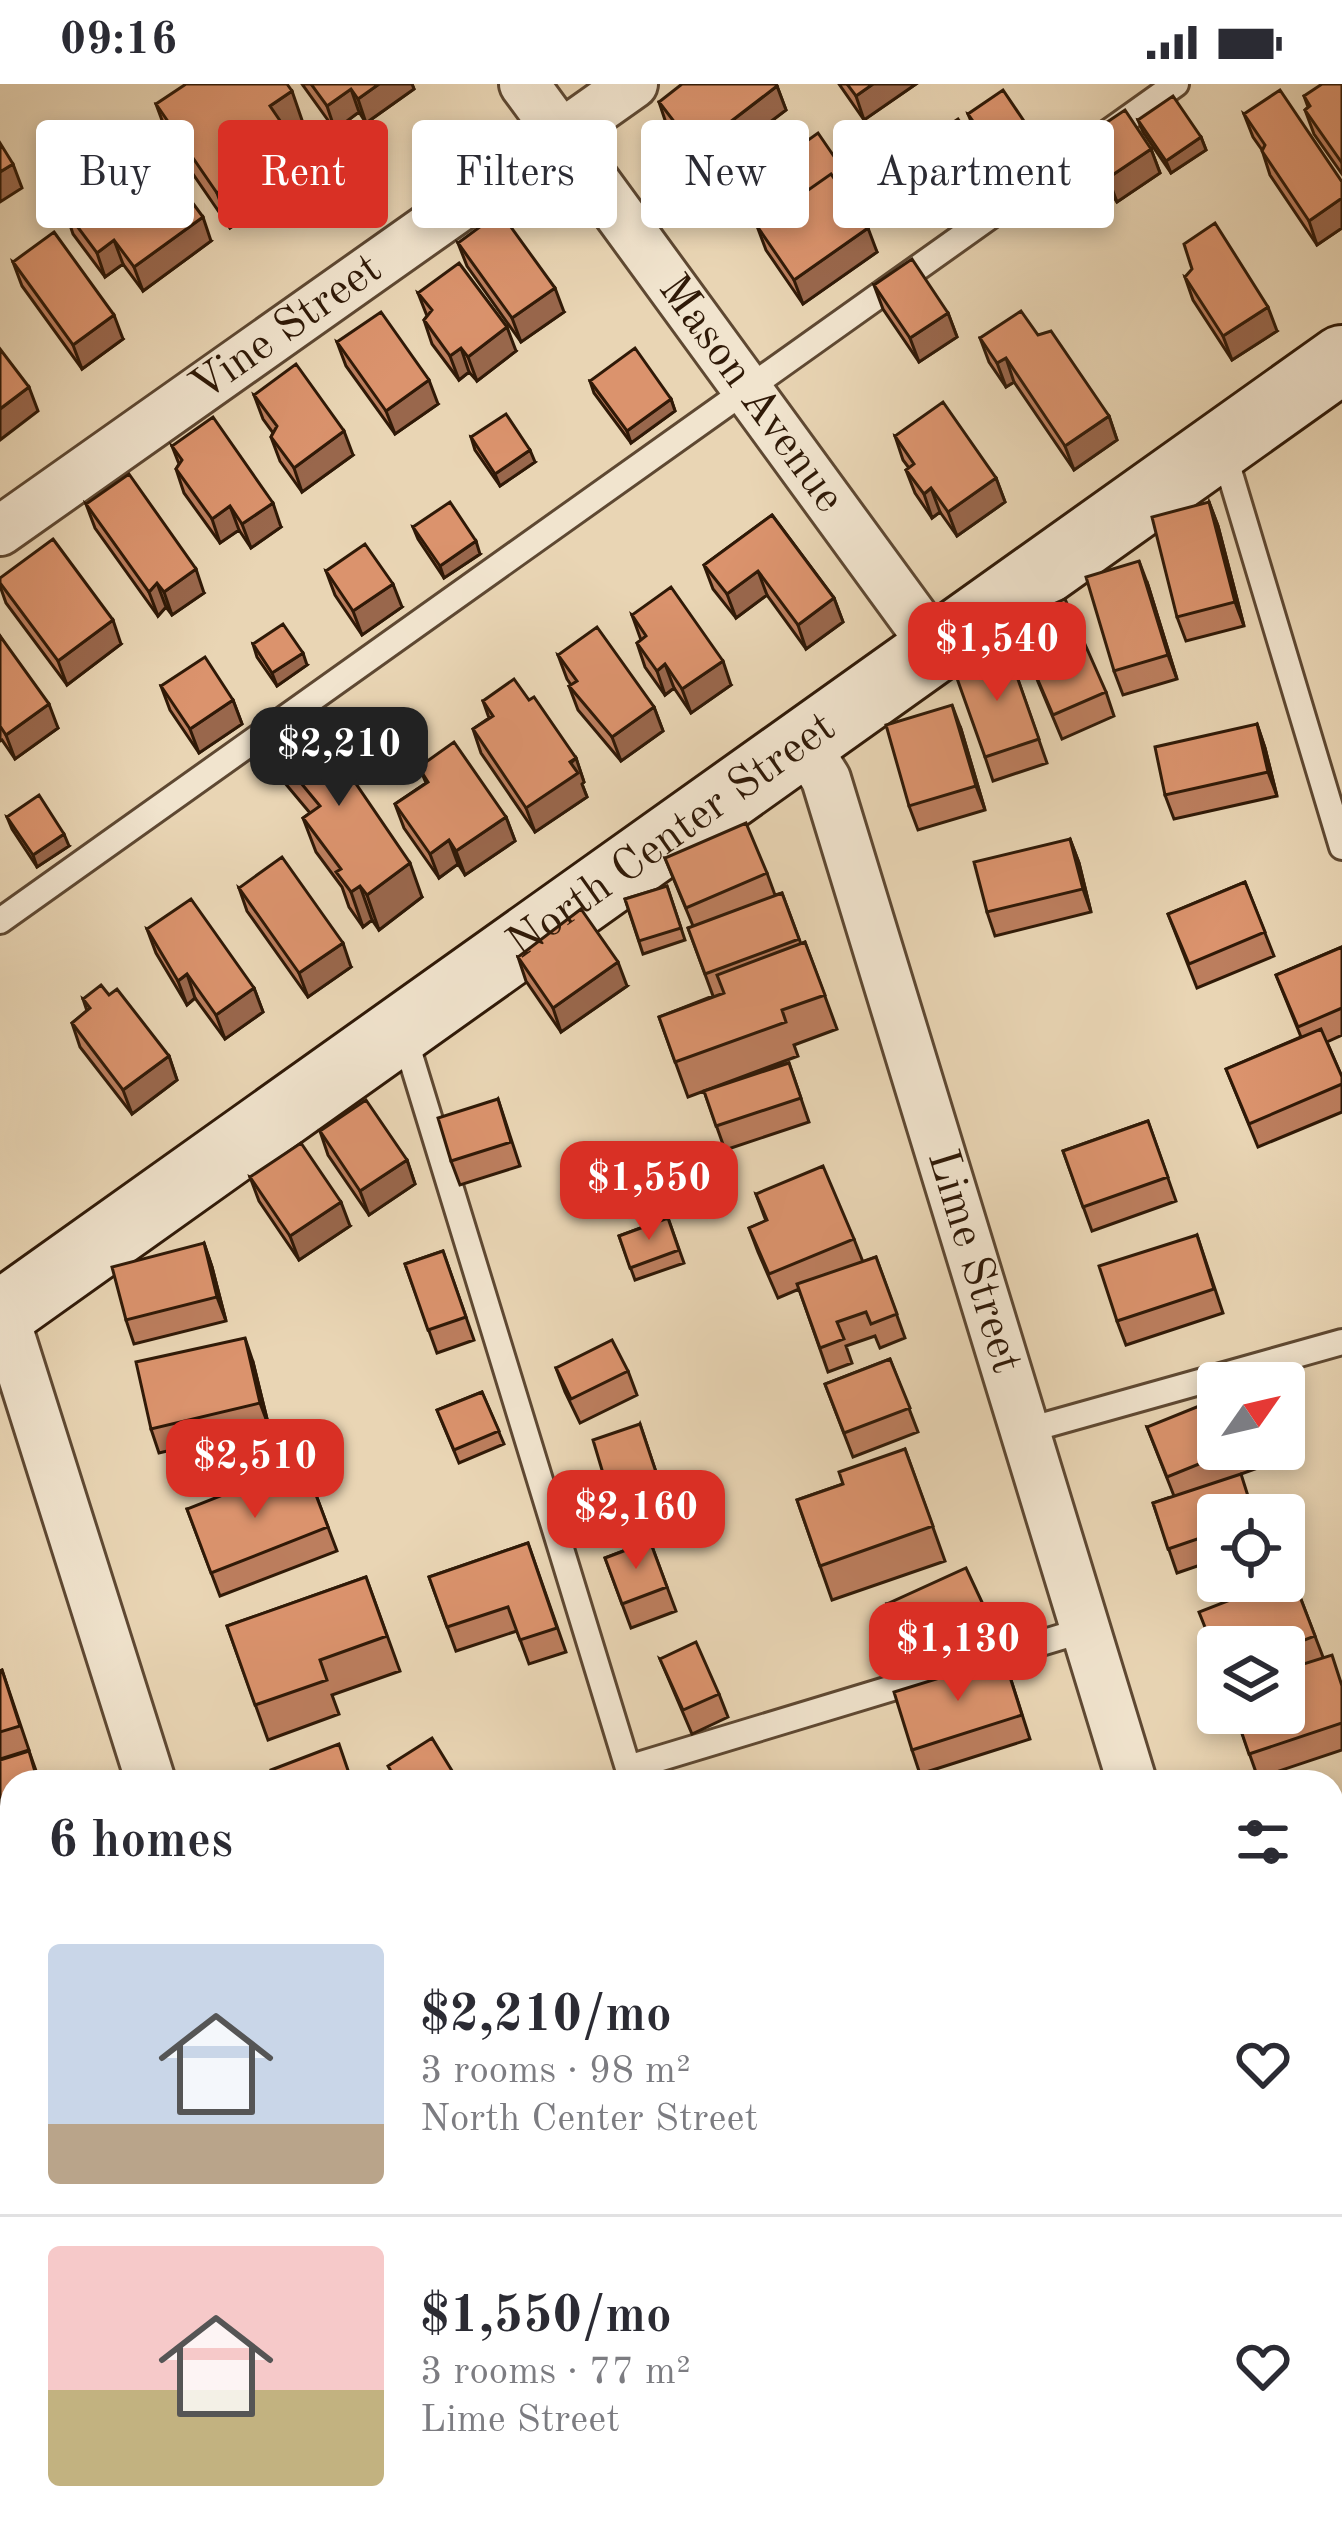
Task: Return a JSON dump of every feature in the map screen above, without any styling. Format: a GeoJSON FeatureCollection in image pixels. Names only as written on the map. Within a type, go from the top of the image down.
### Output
{"type":"FeatureCollection","features":[{"type":"Feature","properties":{"kind":"street","name":"Mason Avenue"},"geometry":{"type":"LineString","coordinates":[[524,84],[550,120]]}},
{"type":"Feature","properties":{"kind":"street","name":"Vine Street"},"geometry":{"type":"LineString","coordinates":[[580,120],[633,84]]}},
{"type":"Feature","properties":{"kind":"street","name":"Mason Avenue"},"geometry":{"type":"LineString","coordinates":[[617,212],[935,647]]}},
{"type":"Feature","properties":{"kind":"street","name":"Vine Street"},"geometry":{"type":"LineString","coordinates":[[0,531],[427,228]]}},
{"type":"Feature","properties":{"kind":"street","name":"North Center Street"},"geometry":{"type":"LineString","coordinates":[[2,1314],[1342,359]]}},
{"type":"Feature","properties":{"kind":"street","name":"Lime Street"},"geometry":{"type":"LineString","coordinates":[[805,744],[826,779],[1021,1432],[1128,1770]]}},
{"type":"Feature","properties":{"kind":"street"},"geometry":{"type":"LineString","coordinates":[[2,1314],[147,1770]]}},
{"type":"Feature","properties":{"kind":"lane"},"geometry":{"type":"LineString","coordinates":[[0,921],[1177,84]]}},
{"type":"Feature","properties":{"kind":"lane"},"geometry":{"type":"LineString","coordinates":[[1221,444],[1342,847]]}},
{"type":"Feature","properties":{"kind":"lane"},"geometry":{"type":"LineString","coordinates":[[403,1029],[628,1768],[1084,1630]]}},
{"type":"Feature","properties":{"kind":"lane"},"geometry":{"type":"LineString","coordinates":[[1021,1432],[1342,1342]]}},
{"type":"Feature","properties":{"kind":"building"},"geometry":{"type":"Polygon","coordinates":[[[186,84],[287,84],[292,91],[270,106],[280,120],[218,120],[217,193],[194,159],[194,120],[167,120],[156,104],[186,84]]]}},
{"type":"Feature","properties":{"kind":"building"},"geometry":{"type":"Polygon","coordinates":[[[311,84],[379,84],[358,99],[351,89],[327,106],[311,84]]]}},
{"type":"Feature","properties":{"kind":"building"},"geometry":{"type":"Polygon","coordinates":[[[682,84],[777,86],[733,120],[673,120],[659,102],[682,84]]]}},
{"type":"Feature","properties":{"kind":"building"},"geometry":{"type":"Polygon","coordinates":[[[847,84],[873,84],[856,96],[847,84]]]}},
{"type":"Feature","properties":{"kind":"building"},"geometry":{"type":"Polygon","coordinates":[[[1322,84],[1342,84],[1342,163],[1305,110],[1310,106],[1304,96],[1322,84]]]}},
{"type":"Feature","properties":{"kind":"building"},"geometry":{"type":"Polygon","coordinates":[[[1003,90],[1023,120],[972,120],[968,114],[1003,90]]]}},
{"type":"Feature","properties":{"kind":"building"},"geometry":{"type":"Polygon","coordinates":[[[1280,90],[1342,182],[1342,198],[1309,221],[1262,151],[1265,145],[1244,114],[1280,90]]]}},
{"type":"Feature","properties":{"kind":"building"},"geometry":{"type":"Polygon","coordinates":[[[1173,96],[1201,137],[1166,161],[1138,120],[1173,96]]]}},
{"type":"Feature","properties":{"kind":"building"},"geometry":{"type":"Polygon","coordinates":[[[1125,110],[1151,149],[1114,174],[1114,120],[1110,120],[1125,110]]]}},
{"type":"Feature","properties":{"kind":"building"},"geometry":{"type":"Polygon","coordinates":[[[818,133],[833,155],[833,177],[809,189],[809,139],[818,133]]]}},
{"type":"Feature","properties":{"kind":"building"},"geometry":{"type":"Polygon","coordinates":[[[0,143],[13,164],[0,172],[0,143]]]}},
{"type":"Feature","properties":{"kind":"building"},"geometry":{"type":"Polygon","coordinates":[[[831,174],[833,228],[868,228],[794,280],[758,228],[809,228],[809,189],[831,174]]]}},
{"type":"Feature","properties":{"kind":"building"},"geometry":{"type":"Polygon","coordinates":[[[1215,223],[1268,307],[1223,336],[1185,277],[1192,269],[1184,244],[1215,223]]]}},
{"type":"Feature","properties":{"kind":"building"},"geometry":{"type":"Polygon","coordinates":[[[78,228],[188,228],[134,267],[114,240],[97,253],[78,228]]]}},
{"type":"Feature","properties":{"kind":"building"},"geometry":{"type":"Polygon","coordinates":[[[478,228],[512,228],[555,288],[512,318],[458,243],[478,228]]]}},
{"type":"Feature","properties":{"kind":"building"},"geometry":{"type":"Polygon","coordinates":[[[54,232],[114,315],[73,345],[13,262],[54,232]]]}},
{"type":"Feature","properties":{"kind":"building"},"geometry":{"type":"Polygon","coordinates":[[[912,259],[948,313],[910,338],[874,285],[912,259]]]}},
{"type":"Feature","properties":{"kind":"building"},"geometry":{"type":"Polygon","coordinates":[[[459,263],[507,327],[468,357],[461,348],[450,356],[424,320],[432,310],[418,293],[459,263]]]}},
{"type":"Feature","properties":{"kind":"building"},"geometry":{"type":"Polygon","coordinates":[[[1021,311],[1038,335],[1051,331],[1109,416],[1065,446],[1006,358],[997,363],[980,338],[1021,311]]]}},
{"type":"Feature","properties":{"kind":"building"},"geometry":{"type":"Polygon","coordinates":[[[381,312],[429,380],[386,411],[337,342],[381,312]]]}},
{"type":"Feature","properties":{"kind":"building"},"geometry":{"type":"Polygon","coordinates":[[[635,348],[671,399],[627,431],[590,381],[635,348]]]}},
{"type":"Feature","properties":{"kind":"building"},"geometry":{"type":"Polygon","coordinates":[[[0,349],[29,387],[0,409],[0,349]]]}},
{"type":"Feature","properties":{"kind":"building"},"geometry":{"type":"Polygon","coordinates":[[[296,364],[344,431],[294,468],[271,437],[277,426],[254,395],[296,364]]]}},
{"type":"Feature","properties":{"kind":"building"},"geometry":{"type":"Polygon","coordinates":[[[943,402],[996,478],[948,512],[931,488],[924,494],[906,470],[914,464],[895,436],[943,402]]]}},
{"type":"Feature","properties":{"kind":"building"},"geometry":{"type":"Polygon","coordinates":[[[506,414],[530,450],[495,474],[471,437],[506,414]]]}},
{"type":"Feature","properties":{"kind":"building"},"geometry":{"type":"Polygon","coordinates":[[[213,417],[273,503],[242,524],[230,506],[212,519],[176,469],[182,460],[172,446],[213,417]]]}},
{"type":"Feature","properties":{"kind":"building"},"geometry":{"type":"Polygon","coordinates":[[[129,474],[196,569],[164,592],[157,583],[149,592],[86,504],[129,474]]]}},
{"type":"Feature","properties":{"kind":"building"},"geometry":{"type":"Polygon","coordinates":[[[450,502],[476,541],[440,566],[413,527],[450,502]]]}},
{"type":"Feature","properties":{"kind":"building"},"geometry":{"type":"Polygon","coordinates":[[[1209,502],[1235,602],[1177,617],[1152,517],[1209,502]]]}},
{"type":"Feature","properties":{"kind":"building"},"geometry":{"type":"Polygon","coordinates":[[[772,515],[834,598],[798,625],[758,571],[727,594],[704,565],[772,515]]]}},
{"type":"Feature","properties":{"kind":"building"},"geometry":{"type":"Polygon","coordinates":[[[53,539],[113,620],[58,661],[0,583],[0,578],[53,539]]]}},
{"type":"Feature","properties":{"kind":"building"},"geometry":{"type":"Polygon","coordinates":[[[365,544],[393,584],[353,611],[326,571],[365,544]]]}},
{"type":"Feature","properties":{"kind":"building"},"geometry":{"type":"Polygon","coordinates":[[[1139,561],[1168,655],[1114,671],[1086,577],[1139,561]]]}},
{"type":"Feature","properties":{"kind":"building"},"geometry":{"type":"Polygon","coordinates":[[[671,587],[723,661],[682,689],[665,664],[657,671],[637,643],[646,636],[632,615],[671,587]]]}},
{"type":"Feature","properties":{"kind":"building"},"geometry":{"type":"Polygon","coordinates":[[[1065,599],[1106,692],[1053,715],[1013,622],[1065,599]]]}},
{"type":"Feature","properties":{"kind":"building"},"geometry":{"type":"Polygon","coordinates":[[[283,624],[303,653],[272,673],[253,644],[283,624]]]}},
{"type":"Feature","properties":{"kind":"building"},"geometry":{"type":"Polygon","coordinates":[[[597,627],[654,707],[612,737],[569,686],[577,681],[558,655],[597,627]]]}},
{"type":"Feature","properties":{"kind":"building"},"geometry":{"type":"Polygon","coordinates":[[[0,636],[49,704],[6,735],[0,726],[0,636]]]}},
{"type":"Feature","properties":{"kind":"building"},"geometry":{"type":"Polygon","coordinates":[[[1008,651],[1039,739],[985,757],[954,670],[1008,651]]]}},
{"type":"Feature","properties":{"kind":"building"},"geometry":{"type":"Polygon","coordinates":[[[205,657],[233,700],[190,729],[161,686],[205,657]]]}},
{"type":"Feature","properties":{"kind":"building"},"geometry":{"type":"Polygon","coordinates":[[[514,679],[529,700],[534,697],[576,758],[570,762],[578,773],[526,808],[473,729],[493,716],[483,701],[514,679]]]}},
{"type":"Feature","properties":{"kind":"building"},"geometry":{"type":"Polygon","coordinates":[[[952,705],[976,786],[909,806],[886,725],[952,705]]]}},
{"type":"Feature","properties":{"kind":"building"},"geometry":{"type":"Polygon","coordinates":[[[307,712],[410,863],[367,895],[360,886],[351,892],[336,872],[341,869],[303,818],[320,806],[267,742],[307,712]]]}},
{"type":"Feature","properties":{"kind":"building"},"geometry":{"type":"Polygon","coordinates":[[[1257,724],[1268,772],[1165,795],[1155,747],[1257,724]]]}},
{"type":"Feature","properties":{"kind":"building"},"geometry":{"type":"Polygon","coordinates":[[[454,742],[506,817],[456,851],[449,840],[430,854],[395,804],[428,782],[421,771],[426,762],[454,742]]]}},
{"type":"Feature","properties":{"kind":"building"},"geometry":{"type":"Polygon","coordinates":[[[39,795],[64,834],[33,855],[7,817],[39,795]]]}},
{"type":"Feature","properties":{"kind":"building"},"geometry":{"type":"Polygon","coordinates":[[[746,823],[767,873],[686,908],[665,858],[746,823]]]}},
{"type":"Feature","properties":{"kind":"building"},"geometry":{"type":"Polygon","coordinates":[[[1070,839],[1083,889],[987,912],[974,862],[1070,839]]]}},
{"type":"Feature","properties":{"kind":"building"},"geometry":{"type":"Polygon","coordinates":[[[282,857],[343,943],[299,973],[239,888],[282,857]]]}},
{"type":"Feature","properties":{"kind":"building"},"geometry":{"type":"Polygon","coordinates":[[[1245,882],[1265,932],[1189,964],[1168,914],[1245,882]]]}},
{"type":"Feature","properties":{"kind":"building"},"geometry":{"type":"Polygon","coordinates":[[[667,886],[681,928],[639,941],[625,899],[667,886]]]}},
{"type":"Feature","properties":{"kind":"building"},"geometry":{"type":"Polygon","coordinates":[[[782,893],[799,939],[705,974],[688,928],[782,893]]]}},
{"type":"Feature","properties":{"kind":"building"},"geometry":{"type":"Polygon","coordinates":[[[191,899],[254,988],[216,1015],[187,974],[178,981],[147,929],[191,899]]]}},
{"type":"Feature","properties":{"kind":"building"},"geometry":{"type":"Polygon","coordinates":[[[581,909],[618,962],[553,1008],[518,957],[581,909]]]}},
{"type":"Feature","properties":{"kind":"building"},"geometry":{"type":"Polygon","coordinates":[[[805,942],[825,995],[782,1010],[786,1022],[675,1062],[659,1017],[724,993],[717,975],[805,942]]]}},
{"type":"Feature","properties":{"kind":"building"},"geometry":{"type":"Polygon","coordinates":[[[1342,947],[1342,1008],[1298,1027],[1276,975],[1342,947]]]}},
{"type":"Feature","properties":{"kind":"building"},"geometry":{"type":"Polygon","coordinates":[[[101,985],[109,995],[117,989],[169,1056],[123,1090],[72,1023],[90,1008],[83,999],[101,985]]]}},
{"type":"Feature","properties":{"kind":"building"},"geometry":{"type":"Polygon","coordinates":[[[1321,1029],[1342,1084],[1249,1124],[1226,1069],[1321,1029]]]}},
{"type":"Feature","properties":{"kind":"building"},"geometry":{"type":"Polygon","coordinates":[[[789,1063],[801,1098],[716,1126],[704,1091],[789,1063]]]}},
{"type":"Feature","properties":{"kind":"building"},"geometry":{"type":"Polygon","coordinates":[[[498,1099],[511,1142],[451,1161],[438,1118],[498,1099]]]}},
{"type":"Feature","properties":{"kind":"building"},"geometry":{"type":"Polygon","coordinates":[[[366,1100],[407,1160],[360,1191],[320,1131],[366,1100]]]}},
{"type":"Feature","properties":{"kind":"building"},"geometry":{"type":"Polygon","coordinates":[[[1148,1121],[1168,1177],[1083,1207],[1063,1151],[1148,1121]]]}},
{"type":"Feature","properties":{"kind":"building"},"geometry":{"type":"Polygon","coordinates":[[[301,1143],[341,1202],[290,1236],[250,1177],[301,1143]]]}},
{"type":"Feature","properties":{"kind":"building"},"geometry":{"type":"Polygon","coordinates":[[[823,1166],[854,1239],[769,1274],[749,1228],[767,1220],[756,1194],[823,1166]]]}},
{"type":"Feature","properties":{"kind":"building"},"geometry":{"type":"Polygon","coordinates":[[[668,1218],[679,1250],[630,1268],[619,1236],[668,1218]]]}},
{"type":"Feature","properties":{"kind":"building"},"geometry":{"type":"Polygon","coordinates":[[[1197,1235],[1214,1289],[1117,1321],[1099,1266],[1197,1235]]]}},
{"type":"Feature","properties":{"kind":"building"},"geometry":{"type":"Polygon","coordinates":[[[204,1243],[217,1297],[126,1320],[112,1267],[204,1243]]]}},
{"type":"Feature","properties":{"kind":"building"},"geometry":{"type":"Polygon","coordinates":[[[443,1251],[466,1317],[428,1330],[405,1264],[443,1251]]]}},
{"type":"Feature","properties":{"kind":"building"},"geometry":{"type":"Polygon","coordinates":[[[876,1257],[897,1314],[871,1324],[866,1312],[837,1322],[844,1339],[820,1348],[797,1284],[876,1257]]]}},
{"type":"Feature","properties":{"kind":"building"},"geometry":{"type":"Polygon","coordinates":[[[245,1338],[260,1403],[151,1429],[136,1362],[245,1338]]]}},
{"type":"Feature","properties":{"kind":"building"},"geometry":{"type":"Polygon","coordinates":[[[612,1340],[628,1371],[571,1399],[556,1368],[612,1340]]]}},
{"type":"Feature","properties":{"kind":"building"},"geometry":{"type":"Polygon","coordinates":[[[890,1359],[910,1408],[844,1433],[825,1384],[890,1359]]]}},
{"type":"Feature","properties":{"kind":"building"},"geometry":{"type":"Polygon","coordinates":[[[482,1392],[499,1431],[454,1450],[437,1410],[482,1392]]]}},
{"type":"Feature","properties":{"kind":"building"},"geometry":{"type":"Polygon","coordinates":[[[1197,1407],[1197,1465],[1167,1477],[1147,1427],[1197,1407]]]}},
{"type":"Feature","properties":{"kind":"building"},"geometry":{"type":"Polygon","coordinates":[[[640,1424],[657,1475],[608,1490],[593,1440],[640,1424]]]}},
{"type":"Feature","properties":{"kind":"building"},"geometry":{"type":"Polygon","coordinates":[[[905,1449],[933,1526],[820,1566],[797,1500],[843,1484],[839,1472],[905,1449]]]}},
{"type":"Feature","properties":{"kind":"building"},"geometry":{"type":"Polygon","coordinates":[[[284,1471],[293,1495],[313,1487],[328,1527],[211,1573],[187,1509],[284,1471]]]}},
{"type":"Feature","properties":{"kind":"building"},"geometry":{"type":"Polygon","coordinates":[[[1241,1474],[1247,1494],[1197,1494],[1197,1539],[1168,1549],[1153,1503],[1241,1474]]]}},
{"type":"Feature","properties":{"kind":"building"},"geometry":{"type":"Polygon","coordinates":[[[650,1541],[667,1587],[622,1604],[605,1558],[650,1541]]]}},
{"type":"Feature","properties":{"kind":"building"},"geometry":{"type":"Polygon","coordinates":[[[528,1543],[557,1628],[520,1640],[508,1607],[447,1627],[429,1577],[528,1543]]]}},
{"type":"Feature","properties":{"kind":"building"},"geometry":{"type":"Polygon","coordinates":[[[966,1568],[988,1615],[910,1652],[887,1604],[966,1568]]]}},
{"type":"Feature","properties":{"kind":"building"},"geometry":{"type":"Polygon","coordinates":[[[366,1577],[387,1636],[320,1660],[327,1680],[255,1705],[227,1626],[366,1577]]]}},
{"type":"Feature","properties":{"kind":"building"},"geometry":{"type":"Polygon","coordinates":[[[1225,1602],[1302,1602],[1315,1636],[1305,1640],[1305,1626],[1205,1626],[1199,1612],[1225,1602]]]}},
{"type":"Feature","properties":{"kind":"building"},"geometry":{"type":"Polygon","coordinates":[[[696,1642],[719,1694],[683,1710],[660,1659],[696,1642]]]}},
{"type":"Feature","properties":{"kind":"building"},"geometry":{"type":"Polygon","coordinates":[[[1332,1655],[1342,1686],[1342,1723],[1249,1754],[1242,1734],[1305,1734],[1305,1663],[1332,1655]]]}},
{"type":"Feature","properties":{"kind":"building"},"geometry":{"type":"Polygon","coordinates":[[[1004,1658],[1022,1715],[912,1750],[894,1692],[1004,1658]]]}},
{"type":"Feature","properties":{"kind":"building"},"geometry":{"type":"Polygon","coordinates":[[[0,1671],[20,1726],[0,1732],[0,1671]]]}},
{"type":"Feature","properties":{"kind":"building"},"geometry":{"type":"Polygon","coordinates":[[[432,1738],[452,1770],[390,1770],[388,1766],[432,1738]]]}},
{"type":"Feature","properties":{"kind":"building"},"geometry":{"type":"Polygon","coordinates":[[[339,1744],[348,1770],[271,1770],[339,1744]]]}},
{"type":"Feature","properties":{"kind":"building"},"geometry":{"type":"Polygon","coordinates":[[[29,1751],[35,1770],[0,1770],[0,1760],[29,1751]]]}}]}
